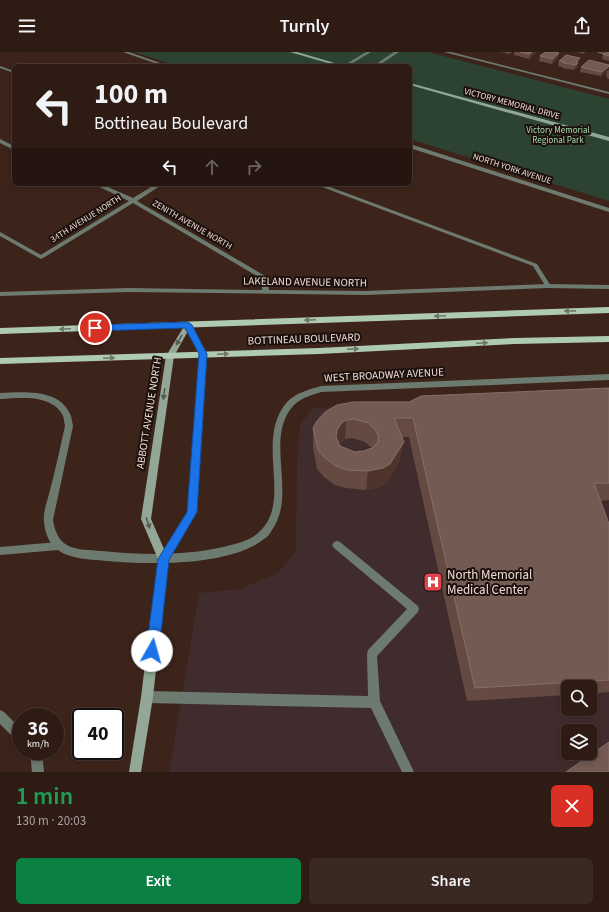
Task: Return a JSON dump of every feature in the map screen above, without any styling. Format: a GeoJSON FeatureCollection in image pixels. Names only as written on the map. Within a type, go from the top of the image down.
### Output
{"type":"FeatureCollection","features":[{"type":"Feature","properties":{"kind":"main road","name":"BOTTINEAU BOULEVARD"},"geometry":{"type":"LineString","coordinates":[[0,331],[609,310]]}},
{"type":"Feature","properties":{"kind":"main road","name":"BOTTINEAU BOULEVARD"},"geometry":{"type":"LineString","coordinates":[[0,361],[327,350],[514,341],[609,339]]}},
{"type":"Feature","properties":{"kind":"street"},"geometry":{"type":"LineString","coordinates":[[125,52],[161,64]]}},
{"type":"Feature","properties":{"kind":"street"},"geometry":{"type":"LineString","coordinates":[[292,52],[337,64]]}},
{"type":"Feature","properties":{"kind":"street"},"geometry":{"type":"LineString","coordinates":[[348,64],[369,52]]}},
{"type":"Feature","properties":{"kind":"street"},"geometry":{"type":"LineString","coordinates":[[378,64],[397,52]]}},
{"type":"Feature","properties":{"kind":"street"},"geometry":{"type":"LineString","coordinates":[[446,52],[609,93]]}},
{"type":"Feature","properties":{"kind":"street"},"geometry":{"type":"LineString","coordinates":[[599,52],[609,54]]}},
{"type":"Feature","properties":{"kind":"street"},"geometry":{"type":"LineString","coordinates":[[0,67],[12,71]]}},
{"type":"Feature","properties":{"kind":"street","name":"VICTORY MEMORIAL DRIVE"},"geometry":{"type":"LineString","coordinates":[[412,85],[609,139]]}},
{"type":"Feature","properties":{"kind":"street"},"geometry":{"type":"LineString","coordinates":[[0,141],[12,147]]}},
{"type":"Feature","properties":{"kind":"street","name":"NORTH YORK AVENUE"},"geometry":{"type":"LineString","coordinates":[[412,147],[609,210]]}},
{"type":"Feature","properties":{"kind":"street","name":"ZENITH AVENUE NORTH"},"geometry":{"type":"LineString","coordinates":[[100,186],[132,200],[266,278],[266,292]]}},
{"type":"Feature","properties":{"kind":"street","name":"34TH AVENUE NORTH"},"geometry":{"type":"LineString","coordinates":[[0,234],[42,257],[156,186]]}},
{"type":"Feature","properties":{"kind":"street"},"geometry":{"type":"LineString","coordinates":[[322,186],[535,265],[548,286]]}},
{"type":"Feature","properties":{"kind":"street","name":"LAKELAND AVENUE NORTH"},"geometry":{"type":"LineString","coordinates":[[0,294],[128,290],[365,293],[548,286],[609,286]]}},
{"type":"Feature","properties":{"kind":"street"},"geometry":{"type":"LineString","coordinates":[[188,325],[203,354]]}},
{"type":"Feature","properties":{"kind":"street","name":"ABBOTT AVENUE NORTH"},"geometry":{"type":"LineString","coordinates":[[163,559],[146,519],[170,356],[188,325]]}},
{"type":"Feature","properties":{"kind":"street","name":"ABBOTT AVENUE NORTH"},"geometry":{"type":"LineString","coordinates":[[134,772],[147,697],[163,559],[192,512],[203,354]]}},
{"type":"Feature","properties":{"kind":"street","name":"WEST BROADWAY AVENUE"},"geometry":{"type":"LineString","coordinates":[[58,546],[78,554],[163,559],[222,551],[248,545],[263,535],[273,522],[278,508],[277,429],[282,415],[292,402],[306,394],[321,389],[609,377]]}},
{"type":"Feature","properties":{"kind":"street"},"geometry":{"type":"LineString","coordinates":[[0,396],[26,395],[43,397],[56,404],[66,414],[69,426],[48,520],[49,533],[58,546]]}},
{"type":"Feature","properties":{"kind":"street"},"geometry":{"type":"LineString","coordinates":[[337,545],[414,609],[372,654],[374,702],[408,772]]}},
{"type":"Feature","properties":{"kind":"street"},"geometry":{"type":"LineString","coordinates":[[0,550],[58,546]]}},
{"type":"Feature","properties":{"kind":"street"},"geometry":{"type":"LineString","coordinates":[[147,697],[374,702]]}},
{"type":"Feature","properties":{"kind":"street"},"geometry":{"type":"LineString","coordinates":[[0,716],[12,728]]}},
{"type":"Feature","properties":{"kind":"street"},"geometry":{"type":"LineString","coordinates":[[37,760],[38,772]]}},
{"type":"Feature","properties":{"kind":"shaded area","name":"North Memorial Medical Center"},"geometry":{"type":"Polygon","coordinates":[[[609,393],[609,772],[169,772],[199,593],[240,589],[276,574],[296,552],[297,462],[300,425],[313,408],[609,393]]]}},
{"type":"Feature","properties":{"kind":"green space","name":"Victory Memorial Regional Park"},"geometry":{"type":"Polygon","coordinates":[[[134,52],[428,52],[609,99],[609,201],[412,140],[412,64],[172,64],[134,52]]]}},
{"type":"Feature","properties":{"kind":"building"},"geometry":{"type":"Polygon","coordinates":[[[520,52],[532,52],[530,54],[520,52]]]}},
{"type":"Feature","properties":{"kind":"building"},"geometry":{"type":"Polygon","coordinates":[[[545,52],[559,53],[553,59],[540,56],[545,52]]]}},
{"type":"Feature","properties":{"kind":"building"},"geometry":{"type":"Polygon","coordinates":[[[608,52],[609,56],[603,54],[608,52]]]}},
{"type":"Feature","properties":{"kind":"building"},"geometry":{"type":"Polygon","coordinates":[[[566,55],[580,58],[576,62],[578,63],[576,65],[559,61],[566,55]]]}},
{"type":"Feature","properties":{"kind":"building"},"geometry":{"type":"Polygon","coordinates":[[[589,60],[609,66],[602,72],[581,67],[589,60]]]}},
{"type":"Feature","properties":{"kind":"building"},"geometry":{"type":"Polygon","coordinates":[[[609,388],[609,483],[594,483],[609,524],[609,680],[561,680],[561,683],[475,688],[413,418],[394,418],[404,442],[390,464],[383,468],[368,471],[347,470],[336,466],[325,458],[318,450],[313,428],[325,412],[337,405],[353,402],[409,402],[421,396],[609,388]],[[354,419],[346,420],[337,430],[336,437],[340,446],[355,452],[364,451],[372,448],[378,442],[378,435],[375,429],[368,423],[354,419]]]}},
{"type":"Feature","properties":{"kind":"building"},"geometry":{"type":"Polygon","coordinates":[[[609,742],[609,772],[566,772],[583,760],[597,760],[597,750],[609,742]]]}},
{"type":"Feature","properties":{"kind":"place","name":"North Memorial Medical Center"},"geometry":{"type":"Point","coordinates":[433,582]}},
{"type":"Feature","properties":{"kind":"route"},"geometry":{"type":"LineString","coordinates":[[95,328],[188,325],[203,354],[192,512],[163,559],[152,651]]}}]}
